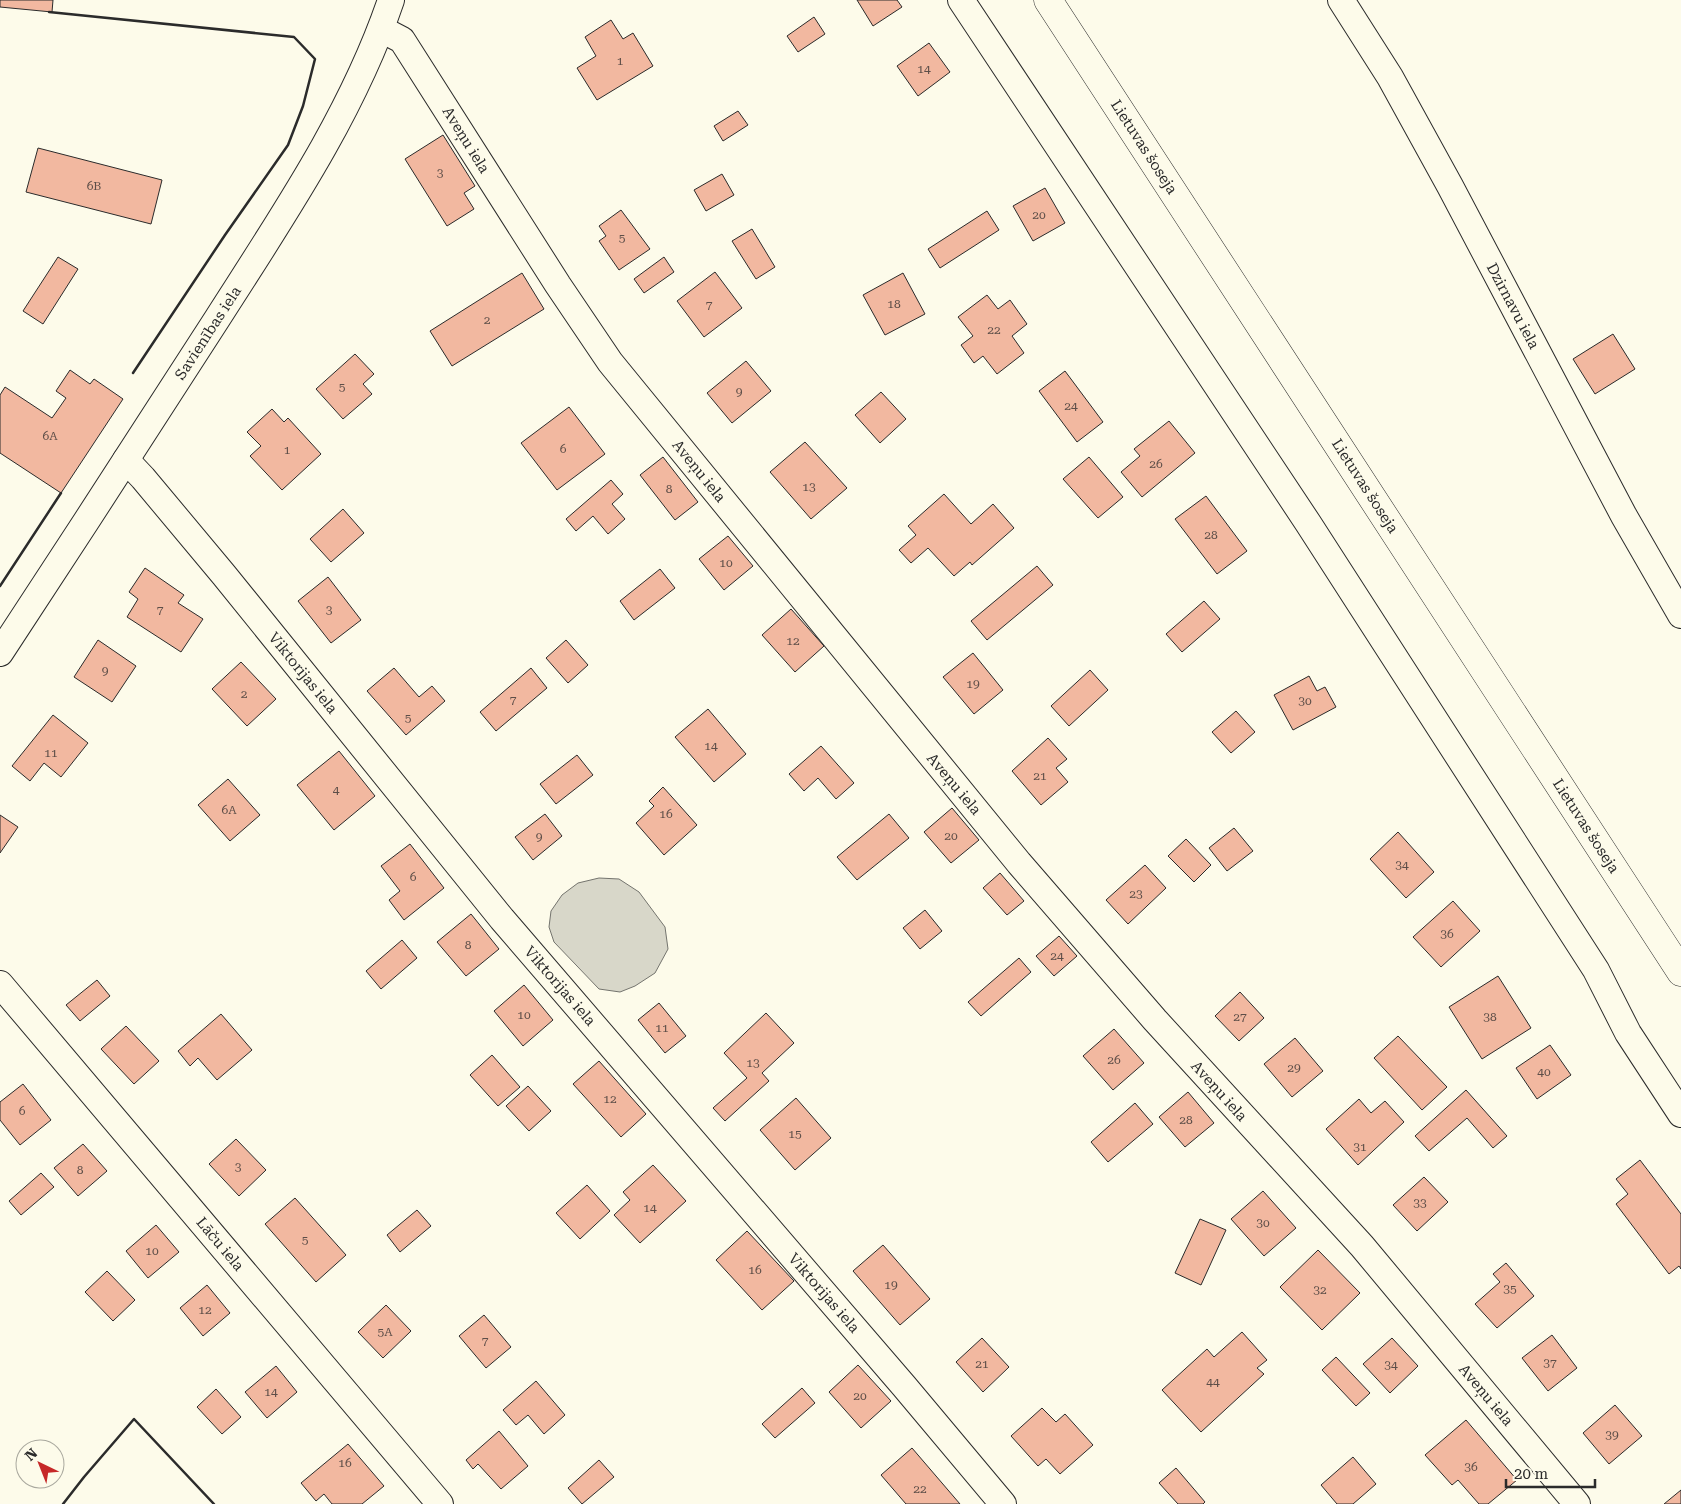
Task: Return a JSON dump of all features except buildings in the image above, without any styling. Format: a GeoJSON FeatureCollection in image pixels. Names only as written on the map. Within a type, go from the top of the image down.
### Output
{"type":"FeatureCollection","features":[{"type":"Feature","properties":{"kind":"main road","name":"Lietuvas šoseja"},"geometry":{"type":"LineString","coordinates":[[1048,0],[1681,972]]}},
{"type":"Feature","properties":{"kind":"street","name":"Savienības iela"},"geometry":{"type":"LineString","coordinates":[[0,653],[303,183],[338,121],[381,29],[391,0]]}},
{"type":"Feature","properties":{"kind":"street"},"geometry":{"type":"LineString","coordinates":[[962,0],[1319,540],[1596,970],[1628,1033],[1681,1114]]}},
{"type":"Feature","properties":{"kind":"street","name":"Dzirnavu iela"},"geometry":{"type":"LineString","coordinates":[[1341,0],[1390,77],[1450,186],[1624,516],[1681,615]]}},
{"type":"Feature","properties":{"kind":"street","name":"Aveņu iela"},"geometry":{"type":"LineString","coordinates":[[381,29],[402,40],[548,269],[610,362],[1019,863],[1155,1020],[1362,1246],[1577,1504]]}},
{"type":"Feature","properties":{"kind":"street","name":"Viktorijas iela"},"geometry":{"type":"LineString","coordinates":[[126,460],[212,560],[502,920],[904,1386],[1003,1504]]}},
{"type":"Feature","properties":{"kind":"street","name":"Lāču iela"},"geometry":{"type":"LineString","coordinates":[[0,984],[440,1504]]}},
{"type":"Feature","properties":{"kind":"shaded area"},"geometry":{"type":"Polygon","coordinates":[[[599,878],[619,879],[639,892],[665,927],[668,949],[655,973],[635,986],[620,992],[599,989],[554,942],[549,927],[551,911],[562,895],[578,883],[599,878]]]}},
{"type":"Feature","properties":{"kind":"wall"},"geometry":{"type":"LineString","coordinates":[[49,12],[294,37],[315,59],[303,106],[288,145],[225,235],[133,373]]}},
{"type":"Feature","properties":{"kind":"wall"},"geometry":{"type":"LineString","coordinates":[[0,586],[61,493]]}},
{"type":"Feature","properties":{"kind":"wall"},"geometry":{"type":"LineString","coordinates":[[63,1504],[134,1419],[214,1504]]}}]}
